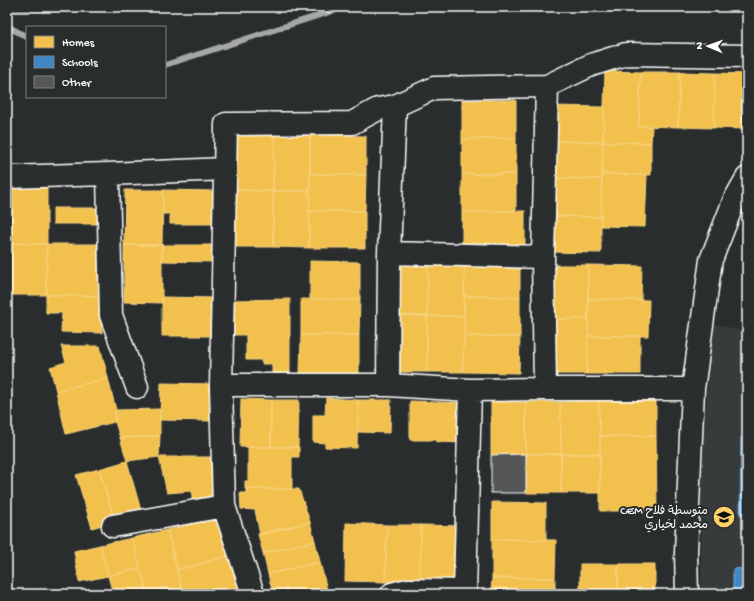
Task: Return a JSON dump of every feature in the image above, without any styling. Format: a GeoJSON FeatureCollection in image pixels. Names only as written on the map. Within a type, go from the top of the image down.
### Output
{"type":"FeatureCollection","features":[{"type":"Feature","properties":{"kind":"street"},"geometry":{"type":"LineString","coordinates":[[253,594],[224,506],[222,385],[226,124],[352,123],[378,108],[395,106],[434,88],[547,86],[591,65],[626,54],[747,56]]}},
{"type":"Feature","properties":{"kind":"street"},"geometry":{"type":"LineString","coordinates":[[545,389],[543,257],[547,86]]}},
{"type":"Feature","properties":{"kind":"street"},"geometry":{"type":"LineString","coordinates":[[388,385],[389,253],[395,106]]}},
{"type":"Feature","properties":{"kind":"street"},"geometry":{"type":"LineString","coordinates":[[7,177],[225,169]]}},
{"type":"Feature","properties":{"kind":"street"},"geometry":{"type":"LineString","coordinates":[[108,174],[111,315],[137,388]]}},
{"type":"Feature","properties":{"kind":"street"},"geometry":{"type":"LineString","coordinates":[[687,594],[686,553],[694,389],[711,260],[734,201],[747,178]]}},
{"type":"Feature","properties":{"kind":"street"},"geometry":{"type":"LineString","coordinates":[[389,253],[543,257]]}},
{"type":"Feature","properties":{"kind":"street"},"geometry":{"type":"LineString","coordinates":[[222,385],[388,385],[470,390],[694,389]]}},
{"type":"Feature","properties":{"kind":"street"},"geometry":{"type":"LineString","coordinates":[[392,594],[408,590],[465,592],[470,390]]}},
{"type":"Feature","properties":{"kind":"street"},"geometry":{"type":"LineString","coordinates":[[112,526],[224,506]]}},
{"type":"Feature","properties":{"kind":"shaded area"},"geometry":{"type":"Polygon","coordinates":[[[7,7],[95,7],[73,12],[7,10],[7,7]]]}},
{"type":"Feature","properties":{"kind":"shaded area","name":"CEM متوسطة فلاح محمد لخياري"},"geometry":{"type":"Polygon","coordinates":[[[713,323],[747,333],[747,594],[701,594],[702,448],[713,323]]]}},
{"type":"Feature","properties":{"kind":"building: Homes"},"geometry":{"type":"Polygon","coordinates":[[[605,71],[641,72],[639,126],[652,127],[651,143],[603,142],[605,71]]]}},
{"type":"Feature","properties":{"kind":"building: Homes"},"geometry":{"type":"Polygon","coordinates":[[[641,72],[680,72],[678,127],[639,126],[641,72]]]}},
{"type":"Feature","properties":{"kind":"building: Homes"},"geometry":{"type":"Polygon","coordinates":[[[680,72],[715,73],[714,128],[678,127],[680,72]]]}},
{"type":"Feature","properties":{"kind":"building: Homes"},"geometry":{"type":"Polygon","coordinates":[[[715,73],[747,74],[747,129],[714,128],[715,73]]]}},
{"type":"Feature","properties":{"kind":"building: Homes"},"geometry":{"type":"Polygon","coordinates":[[[462,100],[516,100],[516,138],[462,139],[462,100]]]}},
{"type":"Feature","properties":{"kind":"building: Homes"},"geometry":{"type":"Polygon","coordinates":[[[551,106],[604,107],[603,142],[550,141],[551,106]]]}},
{"type":"Feature","properties":{"kind":"building: Homes"},"geometry":{"type":"Polygon","coordinates":[[[236,134],[274,135],[273,191],[235,190],[236,134]]]}},
{"type":"Feature","properties":{"kind":"building: Homes"},"geometry":{"type":"Polygon","coordinates":[[[274,135],[310,135],[310,191],[273,191],[274,135]]]}},
{"type":"Feature","properties":{"kind":"building: Homes"},"geometry":{"type":"Polygon","coordinates":[[[310,135],[366,136],[366,175],[310,174],[310,135]]]}},
{"type":"Feature","properties":{"kind":"building: Homes"},"geometry":{"type":"Polygon","coordinates":[[[516,138],[516,174],[462,174],[462,139],[516,138]]]}},
{"type":"Feature","properties":{"kind":"building: Homes"},"geometry":{"type":"Polygon","coordinates":[[[550,141],[603,142],[602,179],[549,178],[550,141]]]}},
{"type":"Feature","properties":{"kind":"building: Homes"},"geometry":{"type":"Polygon","coordinates":[[[603,142],[651,143],[651,175],[602,174],[603,142]]]}},
{"type":"Feature","properties":{"kind":"building: Homes"},"geometry":{"type":"Polygon","coordinates":[[[310,174],[366,175],[365,211],[309,211],[310,174]]]}},
{"type":"Feature","properties":{"kind":"building: Homes"},"geometry":{"type":"Polygon","coordinates":[[[462,174],[516,174],[516,211],[462,212],[462,174]]]}},
{"type":"Feature","properties":{"kind":"building: Homes"},"geometry":{"type":"Polygon","coordinates":[[[602,174],[647,175],[645,227],[601,226],[602,174]]]}},
{"type":"Feature","properties":{"kind":"building: Homes"},"geometry":{"type":"Polygon","coordinates":[[[549,178],[602,179],[601,217],[549,216],[549,178]]]}},
{"type":"Feature","properties":{"kind":"building: Homes"},"geometry":{"type":"Polygon","coordinates":[[[9,185],[47,186],[47,244],[8,243],[9,185]]]}},
{"type":"Feature","properties":{"kind":"building: Homes"},"geometry":{"type":"Polygon","coordinates":[[[125,190],[163,190],[162,245],[124,245],[125,190]]]}},
{"type":"Feature","properties":{"kind":"building: Homes"},"geometry":{"type":"Polygon","coordinates":[[[163,190],[216,191],[215,224],[170,224],[170,214],[163,214],[163,190]]]}},
{"type":"Feature","properties":{"kind":"building: Homes"},"geometry":{"type":"Polygon","coordinates":[[[235,190],[273,191],[273,247],[234,247],[235,190]]]}},
{"type":"Feature","properties":{"kind":"building: Homes"},"geometry":{"type":"Polygon","coordinates":[[[273,191],[310,191],[309,248],[273,247],[273,191]]]}},
{"type":"Feature","properties":{"kind":"building: Homes"},"geometry":{"type":"Polygon","coordinates":[[[53,208],[103,208],[103,224],[53,224],[53,208]]]}},
{"type":"Feature","properties":{"kind":"building: Homes"},"geometry":{"type":"Polygon","coordinates":[[[309,211],[365,211],[365,248],[309,248],[309,211]]]}},
{"type":"Feature","properties":{"kind":"building: Homes"},"geometry":{"type":"Polygon","coordinates":[[[525,211],[525,247],[462,247],[462,212],[525,211]]]}},
{"type":"Feature","properties":{"kind":"building: Homes"},"geometry":{"type":"Polygon","coordinates":[[[549,216],[601,217],[601,253],[548,252],[549,216]]]}},
{"type":"Feature","properties":{"kind":"building: Homes"},"geometry":{"type":"Polygon","coordinates":[[[8,243],[47,244],[46,295],[8,295],[8,243]]]}},
{"type":"Feature","properties":{"kind":"building: Homes"},"geometry":{"type":"Polygon","coordinates":[[[47,244],[103,244],[102,296],[46,295],[47,244]]]}},
{"type":"Feature","properties":{"kind":"building: Homes"},"geometry":{"type":"Polygon","coordinates":[[[124,245],[162,245],[162,303],[124,302],[124,245]]]}},
{"type":"Feature","properties":{"kind":"building: Homes"},"geometry":{"type":"Polygon","coordinates":[[[162,245],[215,245],[215,262],[162,261],[162,245]]]}},
{"type":"Feature","properties":{"kind":"building: Homes"},"geometry":{"type":"Polygon","coordinates":[[[390,258],[428,258],[427,316],[389,315],[390,258]]]}},
{"type":"Feature","properties":{"kind":"building: Homes"},"geometry":{"type":"Polygon","coordinates":[[[428,258],[465,258],[464,316],[427,316],[428,258]]]}},
{"type":"Feature","properties":{"kind":"building: Homes"},"geometry":{"type":"Polygon","coordinates":[[[465,258],[520,259],[520,297],[464,296],[465,258]]]}},
{"type":"Feature","properties":{"kind":"building: Homes"},"geometry":{"type":"Polygon","coordinates":[[[310,261],[360,262],[360,300],[310,299],[310,261]]]}},
{"type":"Feature","properties":{"kind":"building: Homes"},"geometry":{"type":"Polygon","coordinates":[[[551,265],[588,265],[588,319],[550,319],[551,265]]]}},
{"type":"Feature","properties":{"kind":"building: Homes"},"geometry":{"type":"Polygon","coordinates":[[[588,265],[642,266],[641,300],[588,299],[588,265]]]}},
{"type":"Feature","properties":{"kind":"building: Homes"},"geometry":{"type":"Polygon","coordinates":[[[46,295],[102,296],[102,333],[61,332],[62,313],[46,313],[46,295]]]}},
{"type":"Feature","properties":{"kind":"building: Homes"},"geometry":{"type":"Polygon","coordinates":[[[464,296],[520,297],[520,337],[464,336],[464,296]]]}},
{"type":"Feature","properties":{"kind":"building: Homes"},"geometry":{"type":"Polygon","coordinates":[[[162,297],[215,298],[215,336],[162,336],[162,297]]]}},
{"type":"Feature","properties":{"kind":"building: Homes"},"geometry":{"type":"Polygon","coordinates":[[[290,299],[290,373],[272,373],[272,364],[262,364],[261,360],[246,360],[246,335],[232,335],[232,300],[290,299]]]}},
{"type":"Feature","properties":{"kind":"building: Homes"},"geometry":{"type":"Polygon","coordinates":[[[301,299],[360,300],[359,335],[301,335],[301,299]]]}},
{"type":"Feature","properties":{"kind":"building: Homes"},"geometry":{"type":"Polygon","coordinates":[[[588,299],[649,300],[648,336],[588,336],[588,299]]]}},
{"type":"Feature","properties":{"kind":"building: Homes"},"geometry":{"type":"Polygon","coordinates":[[[389,315],[427,316],[427,372],[388,372],[389,315]]]}},
{"type":"Feature","properties":{"kind":"building: Homes"},"geometry":{"type":"Polygon","coordinates":[[[427,316],[464,316],[463,372],[427,372],[427,316]]]}},
{"type":"Feature","properties":{"kind":"building: Homes"},"geometry":{"type":"Polygon","coordinates":[[[550,319],[588,319],[587,374],[550,374],[550,319]]]}},
{"type":"Feature","properties":{"kind":"building: Homes"},"geometry":{"type":"Polygon","coordinates":[[[301,335],[359,335],[359,375],[300,374],[301,335]]]}},
{"type":"Feature","properties":{"kind":"building: Homes"},"geometry":{"type":"Polygon","coordinates":[[[464,336],[520,337],[519,373],[463,372],[464,336]]]}},
{"type":"Feature","properties":{"kind":"building: Homes"},"geometry":{"type":"Polygon","coordinates":[[[588,336],[640,336],[640,374],[587,374],[588,336]]]}},
{"type":"Feature","properties":{"kind":"building: Homes"},"geometry":{"type":"Polygon","coordinates":[[[61,346],[100,346],[108,378],[56,391],[50,367],[66,362],[61,346]]]}},
{"type":"Feature","properties":{"kind":"building: Homes"},"geometry":{"type":"Polygon","coordinates":[[[108,378],[116,410],[115,422],[66,434],[56,391],[108,378]]]}},
{"type":"Feature","properties":{"kind":"building: Homes"},"geometry":{"type":"Polygon","coordinates":[[[161,383],[214,384],[213,421],[160,420],[161,383]]]}},
{"type":"Feature","properties":{"kind":"building: Homes"},"geometry":{"type":"Polygon","coordinates":[[[326,398],[358,400],[357,448],[325,447],[325,443],[313,442],[313,415],[325,415],[326,398]]]}},
{"type":"Feature","properties":{"kind":"building: Homes"},"geometry":{"type":"Polygon","coordinates":[[[241,399],[271,400],[271,447],[240,447],[241,399]]]}},
{"type":"Feature","properties":{"kind":"building: Homes"},"geometry":{"type":"Polygon","coordinates":[[[271,400],[299,400],[298,447],[271,447],[271,400]]]}},
{"type":"Feature","properties":{"kind":"building: Homes"},"geometry":{"type":"Polygon","coordinates":[[[358,400],[391,400],[390,433],[358,432],[358,400]]]}},
{"type":"Feature","properties":{"kind":"building: Homes"},"geometry":{"type":"Polygon","coordinates":[[[410,401],[464,403],[463,443],[437,442],[437,440],[410,440],[410,401]]]}},
{"type":"Feature","properties":{"kind":"building: Homes"},"geometry":{"type":"Polygon","coordinates":[[[599,401],[656,401],[656,436],[600,436],[599,401]]]}},
{"type":"Feature","properties":{"kind":"building: Homes"},"geometry":{"type":"Polygon","coordinates":[[[599,401],[600,454],[561,454],[560,402],[599,401]]]}},
{"type":"Feature","properties":{"kind":"building: Homes"},"geometry":{"type":"Polygon","coordinates":[[[491,402],[526,402],[526,454],[491,455],[491,402]]]}},
{"type":"Feature","properties":{"kind":"building: Homes"},"geometry":{"type":"Polygon","coordinates":[[[526,402],[560,402],[561,454],[526,454],[526,402]]]}},
{"type":"Feature","properties":{"kind":"building: Homes"},"geometry":{"type":"Polygon","coordinates":[[[160,409],[160,436],[120,438],[115,422],[116,410],[160,409]]]}},
{"type":"Feature","properties":{"kind":"building: Homes"},"geometry":{"type":"Polygon","coordinates":[[[160,436],[159,457],[127,461],[120,438],[160,436]]]}},
{"type":"Feature","properties":{"kind":"building: Homes"},"geometry":{"type":"Polygon","coordinates":[[[600,436],[656,436],[657,511],[600,511],[600,436]]]}},
{"type":"Feature","properties":{"kind":"building: Homes"},"geometry":{"type":"Polygon","coordinates":[[[248,447],[299,447],[299,457],[292,457],[292,489],[245,489],[245,481],[248,481],[248,447]]]}},
{"type":"Feature","properties":{"kind":"building: Homes"},"geometry":{"type":"Polygon","coordinates":[[[526,454],[561,454],[561,493],[526,493],[526,454]]]}},
{"type":"Feature","properties":{"kind":"building: Homes"},"geometry":{"type":"Polygon","coordinates":[[[561,454],[600,454],[600,493],[561,493],[561,454]]]}},
{"type":"Feature","properties":{"kind":"building: Homes"},"geometry":{"type":"Polygon","coordinates":[[[159,457],[217,457],[219,494],[192,500],[192,491],[167,493],[159,457]]]}},
{"type":"Feature","properties":{"kind":"building: Homes"},"geometry":{"type":"Polygon","coordinates":[[[127,461],[142,514],[115,521],[99,469],[127,461]]]}},
{"type":"Feature","properties":{"kind":"building: Homes"},"geometry":{"type":"Polygon","coordinates":[[[99,469],[115,521],[92,528],[76,475],[99,469]]]}},
{"type":"Feature","properties":{"kind":"building: Homes"},"geometry":{"type":"Polygon","coordinates":[[[246,489],[299,489],[310,522],[260,535],[255,510],[241,509],[240,493],[246,493],[246,489]]]}},
{"type":"Feature","properties":{"kind":"building: Homes"},"geometry":{"type":"Polygon","coordinates":[[[492,502],[546,503],[546,540],[492,539],[492,502]]]}},
{"type":"Feature","properties":{"kind":"building: Homes"},"geometry":{"type":"Polygon","coordinates":[[[219,518],[232,555],[177,570],[167,530],[219,518]]]}},
{"type":"Feature","properties":{"kind":"building: Homes"},"geometry":{"type":"Polygon","coordinates":[[[310,522],[315,541],[263,553],[258,534],[310,522]]]}},
{"type":"Feature","properties":{"kind":"building: Homes"},"geometry":{"type":"Polygon","coordinates":[[[346,523],[387,525],[385,582],[345,581],[346,523]]]}},
{"type":"Feature","properties":{"kind":"building: Homes"},"geometry":{"type":"Polygon","coordinates":[[[387,525],[421,525],[420,582],[385,582],[387,525]]]}},
{"type":"Feature","properties":{"kind":"building: Homes"},"geometry":{"type":"Polygon","coordinates":[[[421,525],[463,526],[461,583],[420,582],[421,525]]]}},
{"type":"Feature","properties":{"kind":"building: Homes"},"geometry":{"type":"Polygon","coordinates":[[[167,530],[183,594],[169,594],[166,587],[147,592],[132,538],[167,530]]]}},
{"type":"Feature","properties":{"kind":"building: Homes"},"geometry":{"type":"Polygon","coordinates":[[[132,538],[140,568],[108,576],[100,545],[132,538]]]}},
{"type":"Feature","properties":{"kind":"building: Homes"},"geometry":{"type":"Polygon","coordinates":[[[492,539],[556,540],[555,578],[492,578],[492,539]]]}},
{"type":"Feature","properties":{"kind":"building: Homes"},"geometry":{"type":"Polygon","coordinates":[[[315,541],[320,562],[268,574],[263,553],[315,541]]]}},
{"type":"Feature","properties":{"kind":"building: Homes"},"geometry":{"type":"Polygon","coordinates":[[[100,545],[108,576],[79,582],[74,551],[100,545]]]}},
{"type":"Feature","properties":{"kind":"building: Homes"},"geometry":{"type":"Polygon","coordinates":[[[232,555],[245,594],[183,594],[177,570],[232,555]]]}},
{"type":"Feature","properties":{"kind":"building: Homes"},"geometry":{"type":"Polygon","coordinates":[[[320,562],[328,594],[273,594],[268,574],[320,562]]]}},
{"type":"Feature","properties":{"kind":"building: Homes"},"geometry":{"type":"Polygon","coordinates":[[[580,564],[618,564],[618,594],[580,594],[580,564]]]}},
{"type":"Feature","properties":{"kind":"building: Homes"},"geometry":{"type":"Polygon","coordinates":[[[618,564],[655,564],[655,594],[618,594],[618,564]]]}},
{"type":"Feature","properties":{"kind":"building: Homes"},"geometry":{"type":"Polygon","coordinates":[[[140,568],[147,592],[142,594],[113,594],[108,576],[140,568]]]}},
{"type":"Feature","properties":{"kind":"building: Homes"},"geometry":{"type":"Polygon","coordinates":[[[492,578],[555,578],[555,594],[491,594],[492,578]]]}},
{"type":"Feature","properties":{"kind":"building: Homes"},"geometry":{"type":"Polygon","coordinates":[[[166,587],[169,594],[148,594],[147,592],[166,587]]]}},
{"type":"Feature","properties":{"kind":"building: Schools"},"geometry":{"type":"Polygon","coordinates":[[[741,437],[747,438],[747,515],[740,515],[741,437]]]}},
{"type":"Feature","properties":{"kind":"building: Schools"},"geometry":{"type":"Polygon","coordinates":[[[747,568],[747,594],[733,594],[733,569],[747,568]]]}},
{"type":"Feature","properties":{"kind":"building: Other"},"geometry":{"type":"Polygon","coordinates":[[[526,454],[526,493],[491,493],[491,455],[526,454]]]}},
{"type":"Feature","properties":{"kind":"waterway"},"geometry":{"type":"LineString","coordinates":[[166,65],[345,7]]}},
{"type":"Feature","properties":{"kind":"waterway"},"geometry":{"type":"LineString","coordinates":[[7,26],[26,36]]}},
{"type":"Feature","properties":{"kind":"place","name":"CEM متوسطة فلاح محمد لخياري"},"geometry":{"type":"Point","coordinates":[724,517]}}]}
